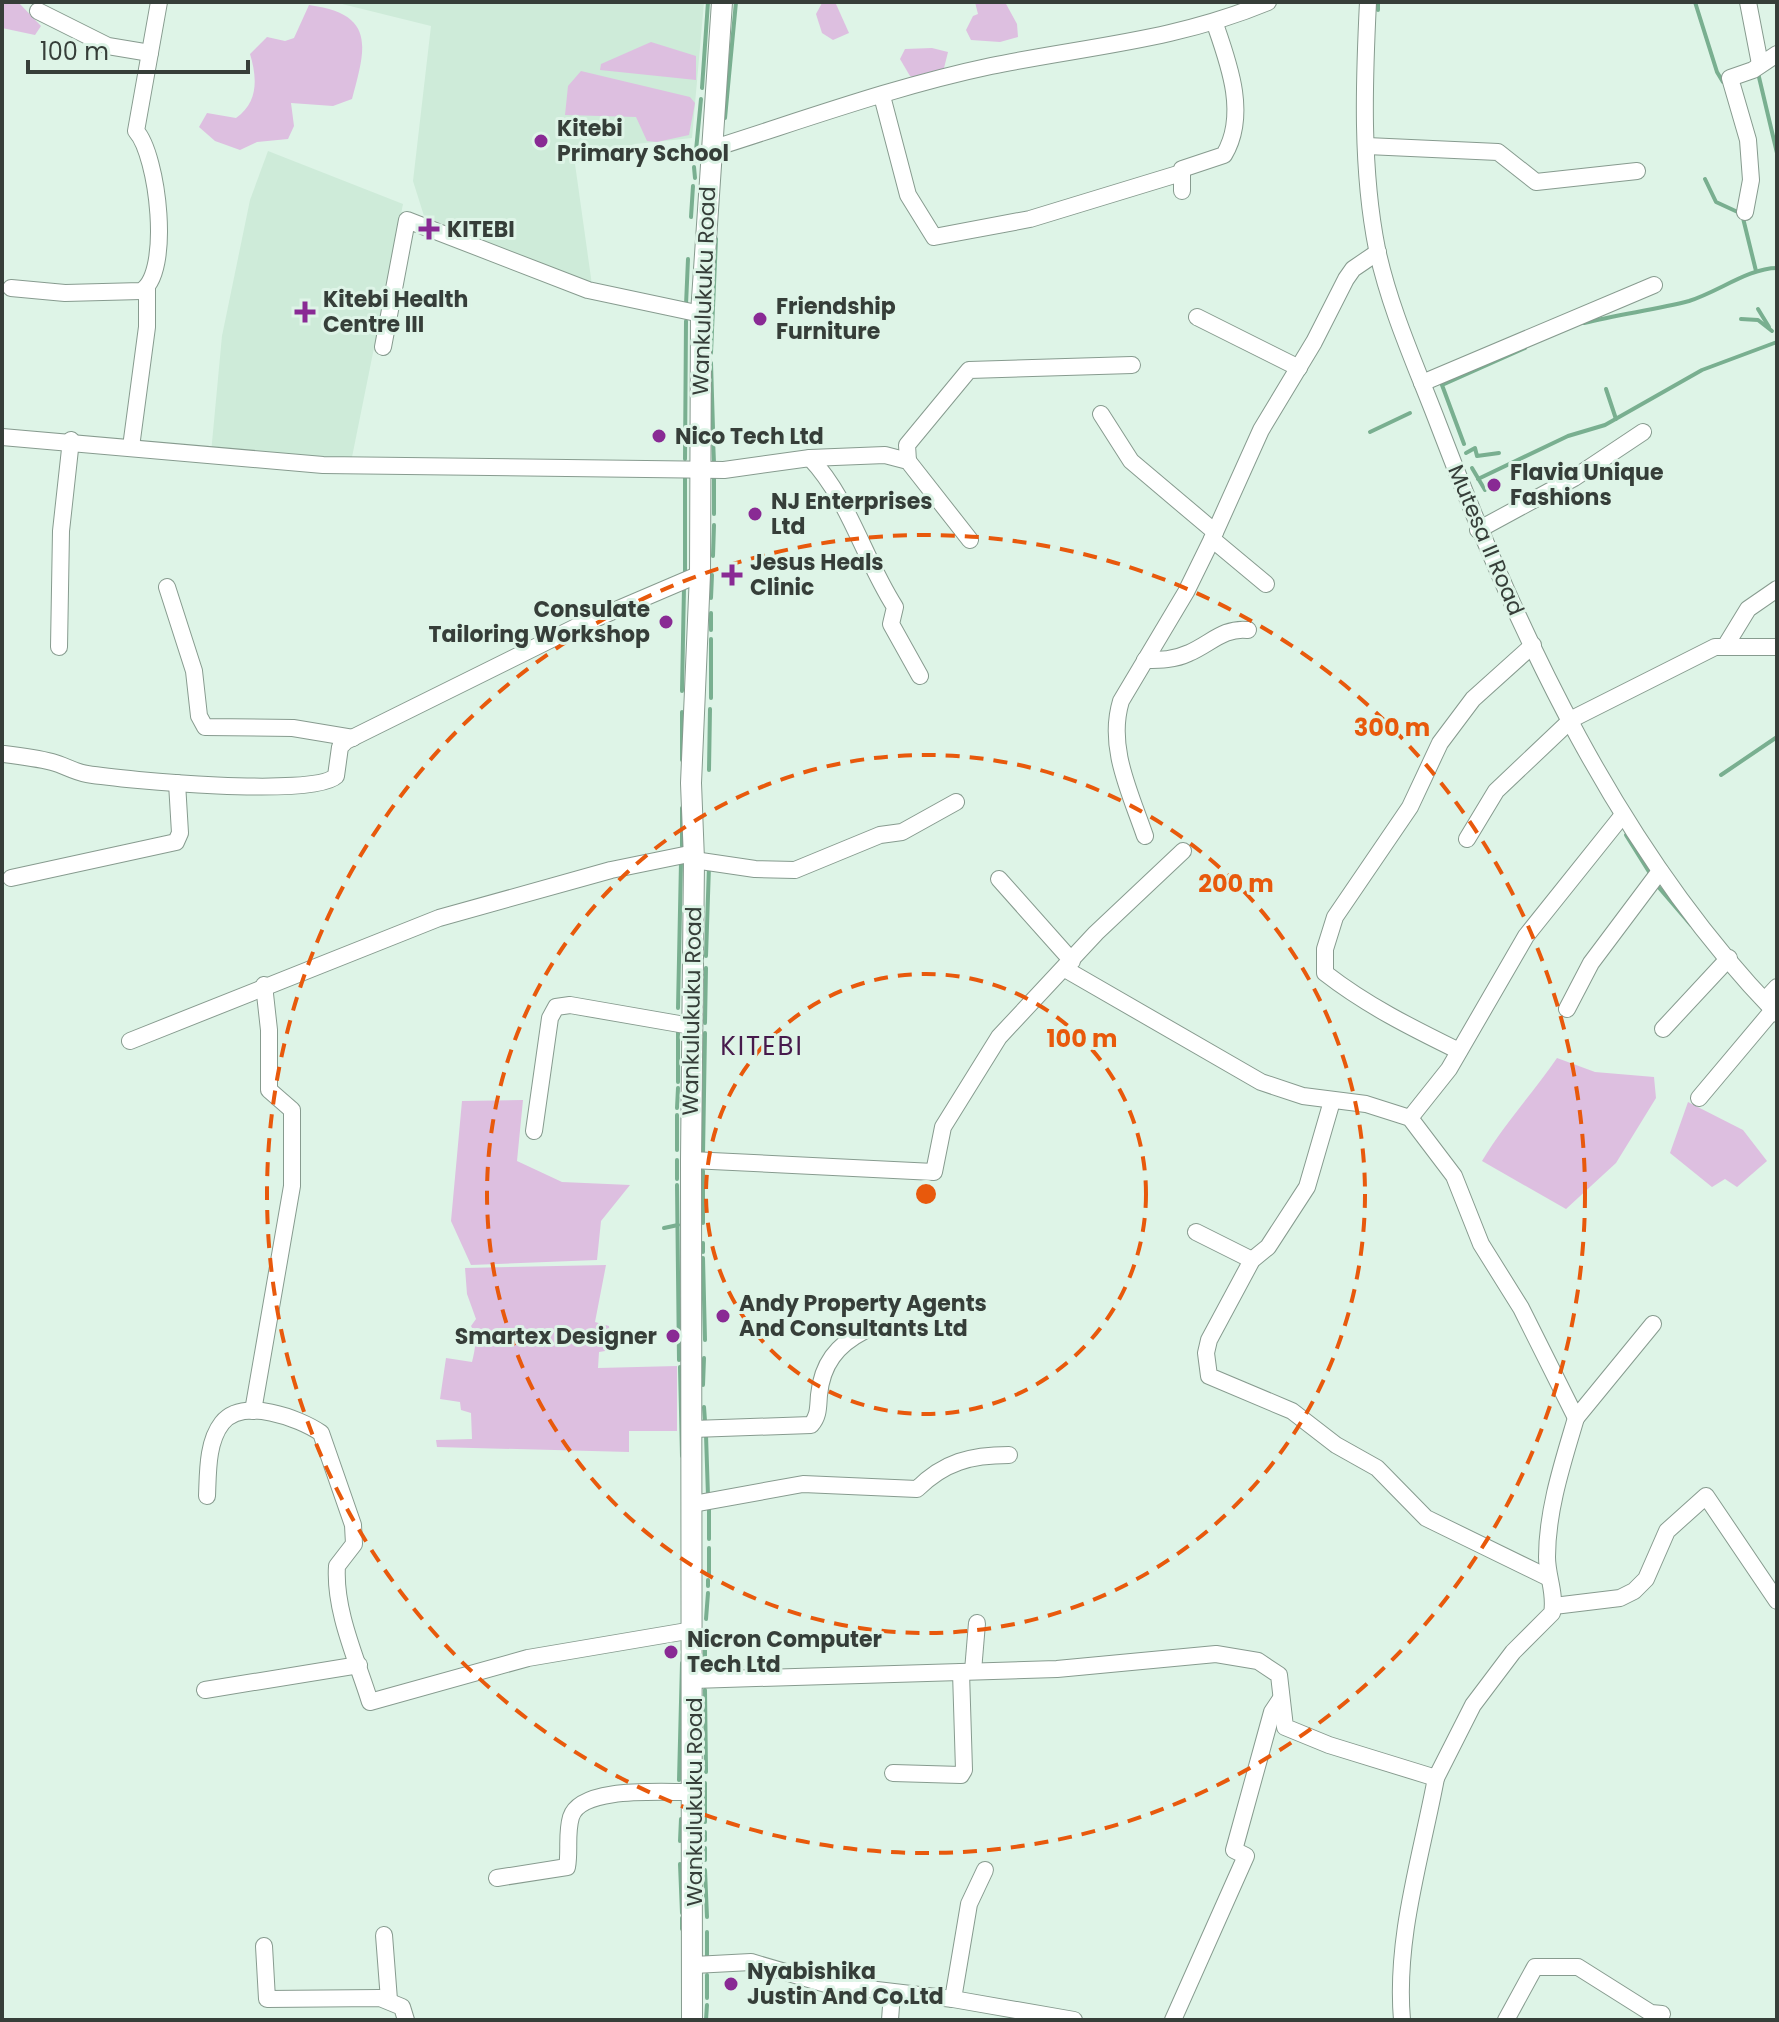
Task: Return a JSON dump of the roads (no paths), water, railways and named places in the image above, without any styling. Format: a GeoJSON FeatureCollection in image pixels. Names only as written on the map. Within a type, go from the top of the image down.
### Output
{"type":"FeatureCollection","features":[{"type":"Feature","properties":{"kind":"main road","name":"Wankulukuku Road"},"geometry":{"type":"LineString","coordinates":[[692,2020],[691,1026],[694,856],[691,783],[700,574],[701,314],[722,2]]}},
{"type":"Feature","properties":{"kind":"street"},"geometry":{"type":"LineString","coordinates":[[131,447],[147,327],[147,288],[159,232],[159,207],[150,152],[136,131],[159,2]]}},
{"type":"Feature","properties":{"kind":"street"},"geometry":{"type":"LineString","coordinates":[[711,149],[992,66],[1100,49],[1215,24],[1268,2]]}},
{"type":"Feature","properties":{"kind":"street","name":"Mutesa II Road"},"geometry":{"type":"LineString","coordinates":[[1368,2],[1367,146],[1378,252],[1422,383],[1478,530],[1533,645],[1622,816],[1660,871],[1772,1008]]}},
{"type":"Feature","properties":{"kind":"street"},"geometry":{"type":"LineString","coordinates":[[1748,2],[1760,64]]}},
{"type":"Feature","properties":{"kind":"street"},"geometry":{"type":"LineString","coordinates":[[38,11],[108,46],[150,53]]}},
{"type":"Feature","properties":{"kind":"street"},"geometry":{"type":"LineString","coordinates":[[882,96],[908,195],[934,237],[1030,219],[1181,173],[1186,167],[1224,155],[1234,131],[1232,78],[1215,24]]}},
{"type":"Feature","properties":{"kind":"street"},"geometry":{"type":"LineString","coordinates":[[1745,212],[1751,180],[1748,140],[1730,78],[1777,54]]}},
{"type":"Feature","properties":{"kind":"street"},"geometry":{"type":"LineString","coordinates":[[1367,146],[1498,152],[1536,182],[1637,171]]}},
{"type":"Feature","properties":{"kind":"street"},"geometry":{"type":"LineString","coordinates":[[1181,173],[1182,191]]}},
{"type":"Feature","properties":{"kind":"street"},"geometry":{"type":"LineString","coordinates":[[383,347],[403,224],[412,219],[543,275],[588,290],[701,314]]}},
{"type":"Feature","properties":{"kind":"street"},"geometry":{"type":"LineString","coordinates":[[1145,836],[1117,751],[1117,715],[1121,701],[1186,592],[1252,449],[1346,279],[1353,269],[1378,252]]}},
{"type":"Feature","properties":{"kind":"street"},"geometry":{"type":"LineString","coordinates":[[1422,383],[1654,285]]}},
{"type":"Feature","properties":{"kind":"street"},"geometry":{"type":"LineString","coordinates":[[11,288],[101,294],[147,288]]}},
{"type":"Feature","properties":{"kind":"street"},"geometry":{"type":"LineString","coordinates":[[1197,317],[1299,368]]}},
{"type":"Feature","properties":{"kind":"street"},"geometry":{"type":"LineString","coordinates":[[970,540],[908,461],[907,445],[969,370],[1132,365]]}},
{"type":"Feature","properties":{"kind":"street"},"geometry":{"type":"LineString","coordinates":[[1101,414],[1112,436],[1131,461],[1266,584]]}},
{"type":"Feature","properties":{"kind":"street"},"geometry":{"type":"LineString","coordinates":[[1478,530],[1574,478],[1643,432]]}},
{"type":"Feature","properties":{"kind":"street"},"geometry":{"type":"LineString","coordinates":[[2,437],[71,440],[323,465],[724,470],[810,458],[885,455],[908,461]]}},
{"type":"Feature","properties":{"kind":"street"},"geometry":{"type":"LineString","coordinates":[[59,647],[61,531],[71,440]]}},
{"type":"Feature","properties":{"kind":"street"},"geometry":{"type":"LineString","coordinates":[[810,458],[836,490],[880,583],[895,607],[891,624],[920,676]]}},
{"type":"Feature","properties":{"kind":"street"},"geometry":{"type":"LineString","coordinates":[[4,754],[37,758],[89,775],[177,783],[267,786],[325,783],[336,776],[340,747],[353,738],[576,627],[700,574]]}},
{"type":"Feature","properties":{"kind":"street"},"geometry":{"type":"LineString","coordinates":[[167,587],[194,671],[199,716],[205,727],[293,728],[353,738]]}},
{"type":"Feature","properties":{"kind":"street"},"geometry":{"type":"LineString","coordinates":[[1726,645],[1748,609],[1777,589]]}},
{"type":"Feature","properties":{"kind":"street"},"geometry":{"type":"LineString","coordinates":[[1145,660],[1177,657],[1234,628],[1248,630]]}},
{"type":"Feature","properties":{"kind":"street"},"geometry":{"type":"LineString","coordinates":[[1459,1051],[1391,1018],[1342,986],[1325,973],[1325,949],[1335,917],[1410,807],[1440,743],[1473,699],[1533,645]]}},
{"type":"Feature","properties":{"kind":"street"},"geometry":{"type":"LineString","coordinates":[[1467,839],[1496,791],[1572,719],[1715,647],[1777,647]]}},
{"type":"Feature","properties":{"kind":"street"},"geometry":{"type":"LineString","coordinates":[[11,878],[176,842],[180,833],[177,783]]}},
{"type":"Feature","properties":{"kind":"street"},"geometry":{"type":"LineString","coordinates":[[130,1041],[264,985],[439,918],[611,870],[694,856],[755,869],[795,870],[880,835],[902,832],[956,802]]}},
{"type":"Feature","properties":{"kind":"street"},"geometry":{"type":"LineString","coordinates":[[1410,1118],[1459,1051],[1526,936],[1622,816]]}},
{"type":"Feature","properties":{"kind":"street"},"geometry":{"type":"LineString","coordinates":[[691,1160],[788,1168],[934,1172],[943,1127],[973,1074],[999,1037],[1132,897],[1183,851]]}},
{"type":"Feature","properties":{"kind":"street"},"geometry":{"type":"LineString","coordinates":[[1567,1009],[1597,954],[1660,871]]}},
{"type":"Feature","properties":{"kind":"street"},"geometry":{"type":"LineString","coordinates":[[999,879],[1068,965],[1261,1082],[1332,1101],[1366,1104],[1410,1118],[1454,1176],[1481,1244],[1521,1308],[1576,1418]]}},
{"type":"Feature","properties":{"kind":"street"},"geometry":{"type":"LineString","coordinates":[[1663,1029],[1729,958]]}},
{"type":"Feature","properties":{"kind":"street"},"geometry":{"type":"LineString","coordinates":[[253,1411],[292,1173],[292,1110],[269,1090],[269,1030],[264,985]]}},
{"type":"Feature","properties":{"kind":"street"},"geometry":{"type":"LineString","coordinates":[[1699,1098],[1772,1008],[1777,987]]}},
{"type":"Feature","properties":{"kind":"street"},"geometry":{"type":"LineString","coordinates":[[534,1131],[550,1018],[556,1007],[570,1005],[691,1026]]}},
{"type":"Feature","properties":{"kind":"street"},"geometry":{"type":"LineString","coordinates":[[1332,1101],[1320,1132],[1307,1187],[1268,1247],[1252,1260],[1209,1340],[1209,1376],[1292,1411],[1336,1445],[1377,1468],[1426,1518],[1492,1547],[1549,1578]]}},
{"type":"Feature","properties":{"kind":"street"},"geometry":{"type":"LineString","coordinates":[[1196,1232],[1252,1260]]}},
{"type":"Feature","properties":{"kind":"street"},"geometry":{"type":"LineString","coordinates":[[1402,2020],[1399,1979],[1408,1910],[1436,1778],[1473,1705],[1513,1652],[1552,1613],[1550,1527],[1560,1470],[1576,1418],[1653,1324]]}},
{"type":"Feature","properties":{"kind":"street"},"geometry":{"type":"LineString","coordinates":[[693,1429],[811,1425],[818,1415],[820,1389],[828,1362],[842,1343],[864,1331]]}},
{"type":"Feature","properties":{"kind":"street"},"geometry":{"type":"LineString","coordinates":[[207,1496],[208,1464],[222,1424],[240,1413],[253,1411],[295,1420],[324,1438],[353,1525],[354,1544],[340,1560],[336,1574],[346,1628],[370,1702],[528,1658],[693,1630]]}},
{"type":"Feature","properties":{"kind":"street"},"geometry":{"type":"LineString","coordinates":[[693,1504],[803,1484],[917,1489],[932,1473],[952,1462],[1009,1455]]}},
{"type":"Feature","properties":{"kind":"street"},"geometry":{"type":"LineString","coordinates":[[1554,1606],[1620,1598],[1634,1591],[1646,1579],[1667,1531],[1706,1496],[1777,1601]]}},
{"type":"Feature","properties":{"kind":"street"},"geometry":{"type":"LineString","coordinates":[[893,1773],[961,1775],[964,1770],[967,1671],[977,1623]]}},
{"type":"Feature","properties":{"kind":"street"},"geometry":{"type":"LineString","coordinates":[[693,1680],[967,1671],[1236,1655],[1272,1668],[1279,1675],[1285,1727],[1329,1745],[1436,1778]]}},
{"type":"Feature","properties":{"kind":"street"},"geometry":{"type":"LineString","coordinates":[[205,1690],[359,1665]]}},
{"type":"Feature","properties":{"kind":"street"},"geometry":{"type":"LineString","coordinates":[[1173,2020],[1246,1856],[1234,1850],[1243,1806],[1272,1712],[1282,1697]]}},
{"type":"Feature","properties":{"kind":"street"},"geometry":{"type":"LineString","coordinates":[[497,1878],[567,1867],[571,1814],[582,1802],[610,1795],[694,1792]]}},
{"type":"Feature","properties":{"kind":"street"},"geometry":{"type":"LineString","coordinates":[[953,1999],[969,1904],[985,1870]]}},
{"type":"Feature","properties":{"kind":"street"},"geometry":{"type":"LineString","coordinates":[[384,1935],[389,2000]]}},
{"type":"Feature","properties":{"kind":"street"},"geometry":{"type":"LineString","coordinates":[[264,1946],[267,1999],[389,2000],[402,2007],[406,2020]]}},
{"type":"Feature","properties":{"kind":"street"},"geometry":{"type":"LineString","coordinates":[[694,1965],[751,1962],[826,1984],[953,1999],[1074,2020]]}},
{"type":"Feature","properties":{"kind":"street"},"geometry":{"type":"LineString","coordinates":[[1506,2020],[1535,1967],[1578,1967],[1651,2013],[1662,2014]]}},
{"type":"Feature","properties":{"kind":"street"},"geometry":{"type":"LineString","coordinates":[[890,2020],[892,1993]]}},
{"type":"Feature","properties":{"kind":"waterway"},"geometry":{"type":"LineString","coordinates":[[702,88],[708,2]]}},
{"type":"Feature","properties":{"kind":"waterway"},"geometry":{"type":"LineString","coordinates":[[725,118],[736,2]]}},
{"type":"Feature","properties":{"kind":"waterway"},"geometry":{"type":"LineString","coordinates":[[1378,2],[1378,10]]}},
{"type":"Feature","properties":{"kind":"waterway"},"geometry":{"type":"LineString","coordinates":[[1695,2],[1723,82]]}},
{"type":"Feature","properties":{"kind":"waterway"},"geometry":{"type":"LineString","coordinates":[[1758,73],[1777,153]]}},
{"type":"Feature","properties":{"kind":"waterway"},"geometry":{"type":"LineString","coordinates":[[695,161],[701,99]]}},
{"type":"Feature","properties":{"kind":"waterway"},"geometry":{"type":"LineString","coordinates":[[694,167],[695,178]]}},
{"type":"Feature","properties":{"kind":"waterway"},"geometry":{"type":"LineString","coordinates":[[1705,179],[1716,202],[1742,214],[1756,271]]}},
{"type":"Feature","properties":{"kind":"waterway"},"geometry":{"type":"LineString","coordinates":[[691,217],[693,186]]}},
{"type":"Feature","properties":{"kind":"waterway"},"geometry":{"type":"LineString","coordinates":[[711,353],[716,239]]}},
{"type":"Feature","properties":{"kind":"waterway"},"geometry":{"type":"LineString","coordinates":[[686,305],[688,259]]}},
{"type":"Feature","properties":{"kind":"waterway"},"geometry":{"type":"LineString","coordinates":[[1584,323],[1689,301],[1744,276],[1777,268]]}},
{"type":"Feature","properties":{"kind":"waterway"},"geometry":{"type":"LineString","coordinates":[[1758,309],[1769,327]]}},
{"type":"Feature","properties":{"kind":"waterway"},"geometry":{"type":"LineString","coordinates":[[1741,319],[1758,320],[1772,331]]}},
{"type":"Feature","properties":{"kind":"waterway"},"geometry":{"type":"LineString","coordinates":[[685,459],[686,321]]}},
{"type":"Feature","properties":{"kind":"waterway"},"geometry":{"type":"LineString","coordinates":[[1478,479],[1568,436],[1605,425],[1702,370],[1777,342]]}},
{"type":"Feature","properties":{"kind":"waterway"},"geometry":{"type":"LineString","coordinates":[[1464,444],[1442,385],[1525,348]]}},
{"type":"Feature","properties":{"kind":"waterway"},"geometry":{"type":"LineString","coordinates":[[711,363],[713,429]]}},
{"type":"Feature","properties":{"kind":"waterway"},"geometry":{"type":"LineString","coordinates":[[1606,389],[1616,419]]}},
{"type":"Feature","properties":{"kind":"waterway"},"geometry":{"type":"LineString","coordinates":[[1370,432],[1410,413]]}},
{"type":"Feature","properties":{"kind":"waterway"},"geometry":{"type":"LineString","coordinates":[[713,438],[714,463]]}},
{"type":"Feature","properties":{"kind":"waterway"},"geometry":{"type":"LineString","coordinates":[[1466,453],[1475,448],[1477,456],[1499,453]]}},
{"type":"Feature","properties":{"kind":"waterway"},"geometry":{"type":"LineString","coordinates":[[1472,468],[1485,490]]}},
{"type":"Feature","properties":{"kind":"waterway"},"geometry":{"type":"LineString","coordinates":[[685,476],[685,573]]}},
{"type":"Feature","properties":{"kind":"waterway"},"geometry":{"type":"LineString","coordinates":[[714,477],[714,514]]}},
{"type":"Feature","properties":{"kind":"waterway"},"geometry":{"type":"LineString","coordinates":[[713,556],[714,525]]}},
{"type":"Feature","properties":{"kind":"waterway"},"geometry":{"type":"LineString","coordinates":[[711,598],[712,575]]}},
{"type":"Feature","properties":{"kind":"waterway"},"geometry":{"type":"LineString","coordinates":[[682,691],[684,587]]}},
{"type":"Feature","properties":{"kind":"waterway"},"geometry":{"type":"LineString","coordinates":[[711,613],[711,630]]}},
{"type":"Feature","properties":{"kind":"waterway"},"geometry":{"type":"LineString","coordinates":[[711,639],[711,698]]}},
{"type":"Feature","properties":{"kind":"waterway"},"geometry":{"type":"LineString","coordinates":[[709,770],[710,709]]}},
{"type":"Feature","properties":{"kind":"waterway"},"geometry":{"type":"LineString","coordinates":[[682,712],[682,760]]}},
{"type":"Feature","properties":{"kind":"waterway"},"geometry":{"type":"LineString","coordinates":[[1721,775],[1777,737]]}},
{"type":"Feature","properties":{"kind":"waterway"},"geometry":{"type":"LineString","coordinates":[[682,808],[682,846]]}},
{"type":"Feature","properties":{"kind":"waterway"},"geometry":{"type":"LineString","coordinates":[[1626,835],[1651,875]]}},
{"type":"Feature","properties":{"kind":"waterway"},"geometry":{"type":"LineString","coordinates":[[678,1008],[681,862]]}},
{"type":"Feature","properties":{"kind":"waterway"},"geometry":{"type":"LineString","coordinates":[[706,956],[709,866]]}},
{"type":"Feature","properties":{"kind":"waterway"},"geometry":{"type":"LineString","coordinates":[[1655,883],[1691,925]]}},
{"type":"Feature","properties":{"kind":"waterway"},"geometry":{"type":"LineString","coordinates":[[705,1023],[706,968]]}},
{"type":"Feature","properties":{"kind":"waterway"},"geometry":{"type":"LineString","coordinates":[[678,1030],[678,1082]]}},
{"type":"Feature","properties":{"kind":"waterway"},"geometry":{"type":"LineString","coordinates":[[703,1155],[705,1033]]}},
{"type":"Feature","properties":{"kind":"waterway"},"geometry":{"type":"LineString","coordinates":[[677,1108],[678,1088]]}},
{"type":"Feature","properties":{"kind":"waterway"},"geometry":{"type":"LineString","coordinates":[[677,1115],[677,1150]]}},
{"type":"Feature","properties":{"kind":"waterway"},"geometry":{"type":"LineString","coordinates":[[677,1160],[677,1179]]}},
{"type":"Feature","properties":{"kind":"waterway"},"geometry":{"type":"LineString","coordinates":[[703,1171],[703,1223]]}},
{"type":"Feature","properties":{"kind":"waterway"},"geometry":{"type":"LineString","coordinates":[[677,1185],[679,1360]]}},
{"type":"Feature","properties":{"kind":"waterway"},"geometry":{"type":"LineString","coordinates":[[664,1228],[678,1225]]}},
{"type":"Feature","properties":{"kind":"waterway"},"geometry":{"type":"LineString","coordinates":[[703,1243],[703,1252]]}},
{"type":"Feature","properties":{"kind":"waterway"},"geometry":{"type":"LineString","coordinates":[[703,1258],[705,1340]]}},
{"type":"Feature","properties":{"kind":"waterway"},"geometry":{"type":"LineString","coordinates":[[703,1385],[704,1358]]}},
{"type":"Feature","properties":{"kind":"waterway"},"geometry":{"type":"LineString","coordinates":[[680,1367],[682,1456]]}},
{"type":"Feature","properties":{"kind":"waterway"},"geometry":{"type":"LineString","coordinates":[[704,1407],[705,1421]]}},
{"type":"Feature","properties":{"kind":"waterway"},"geometry":{"type":"LineString","coordinates":[[706,1435],[708,1496]]}},
{"type":"Feature","properties":{"kind":"waterway"},"geometry":{"type":"LineString","coordinates":[[709,1510],[709,1539]]}},
{"type":"Feature","properties":{"kind":"waterway"},"geometry":{"type":"LineString","coordinates":[[709,1548],[709,1575]]}},
{"type":"Feature","properties":{"kind":"waterway"},"geometry":{"type":"LineString","coordinates":[[708,1580],[708,1586]]}},
{"type":"Feature","properties":{"kind":"waterway"},"geometry":{"type":"LineString","coordinates":[[706,1619],[708,1593]]}},
{"type":"Feature","properties":{"kind":"waterway"},"geometry":{"type":"LineString","coordinates":[[705,1635],[705,1674]]}},
{"type":"Feature","properties":{"kind":"waterway"},"geometry":{"type":"LineString","coordinates":[[679,1780],[682,1663]]}},
{"type":"Feature","properties":{"kind":"waterway"},"geometry":{"type":"LineString","coordinates":[[705,1690],[706,1772]]}},
{"type":"Feature","properties":{"kind":"waterway"},"geometry":{"type":"LineString","coordinates":[[705,1783],[705,1822]]}},
{"type":"Feature","properties":{"kind":"waterway"},"geometry":{"type":"LineString","coordinates":[[680,1841],[681,1819]]}},
{"type":"Feature","properties":{"kind":"waterway"},"geometry":{"type":"LineString","coordinates":[[705,1832],[705,1840]]}},
{"type":"Feature","properties":{"kind":"waterway"},"geometry":{"type":"LineString","coordinates":[[705,1848],[705,1860]]}},
{"type":"Feature","properties":{"kind":"waterway"},"geometry":{"type":"LineString","coordinates":[[680,1864],[682,1913]]}},
{"type":"Feature","properties":{"kind":"waterway"},"geometry":{"type":"LineString","coordinates":[[705,1870],[707,1917]]}},
{"type":"Feature","properties":{"kind":"waterway"},"geometry":{"type":"LineString","coordinates":[[682,1918],[682,1929]]}},
{"type":"Feature","properties":{"kind":"waterway"},"geometry":{"type":"LineString","coordinates":[[707,1932],[707,1959]]}},
{"type":"Feature","properties":{"kind":"waterway"},"geometry":{"type":"LineString","coordinates":[[707,1975],[707,1998]]}},
{"type":"Feature","properties":{"kind":"waterway"},"geometry":{"type":"LineString","coordinates":[[706,2020],[707,2005]]}},
{"type":"Feature","properties":{"kind":"place","name":"Kitebi Primary School"},"geometry":{"type":"Point","coordinates":[541,141]}},
{"type":"Feature","properties":{"kind":"place","name":"KITEBI"},"geometry":{"type":"Point","coordinates":[429,229]}},
{"type":"Feature","properties":{"kind":"place","name":"Kitebi Health Centre III"},"geometry":{"type":"Point","coordinates":[305,312]}},
{"type":"Feature","properties":{"kind":"place","name":"Friendship Furniture"},"geometry":{"type":"Point","coordinates":[760,319]}},
{"type":"Feature","properties":{"kind":"place","name":"Nico Tech Ltd"},"geometry":{"type":"Point","coordinates":[659,436]}},
{"type":"Feature","properties":{"kind":"place","name":"Flavia Unique Fashions"},"geometry":{"type":"Point","coordinates":[1494,485]}},
{"type":"Feature","properties":{"kind":"place","name":"NJ Enterprises Ltd"},"geometry":{"type":"Point","coordinates":[755,514]}},
{"type":"Feature","properties":{"kind":"place","name":"Jesus Heals Clinic"},"geometry":{"type":"Point","coordinates":[732,575]}},
{"type":"Feature","properties":{"kind":"place","name":"Consulate Tailoring Workshop"},"geometry":{"type":"Point","coordinates":[666,622]}},
{"type":"Feature","properties":{"kind":"place","name":"Andy Property Agents And Consultants Ltd"},"geometry":{"type":"Point","coordinates":[723,1316]}},
{"type":"Feature","properties":{"kind":"place","name":"Smartex Designer"},"geometry":{"type":"Point","coordinates":[673,1336]}},
{"type":"Feature","properties":{"kind":"place","name":"Nicron Computer Tech Ltd"},"geometry":{"type":"Point","coordinates":[671,1652]}},
{"type":"Feature","properties":{"kind":"place","name":"Nyabishika Justin And Co.Ltd"},"geometry":{"type":"Point","coordinates":[731,1984]}},
{"type":"Feature","properties":{"kind":"district","name":"KITEBI"},"geometry":{"type":"Point","coordinates":[762,1046]}}]}
